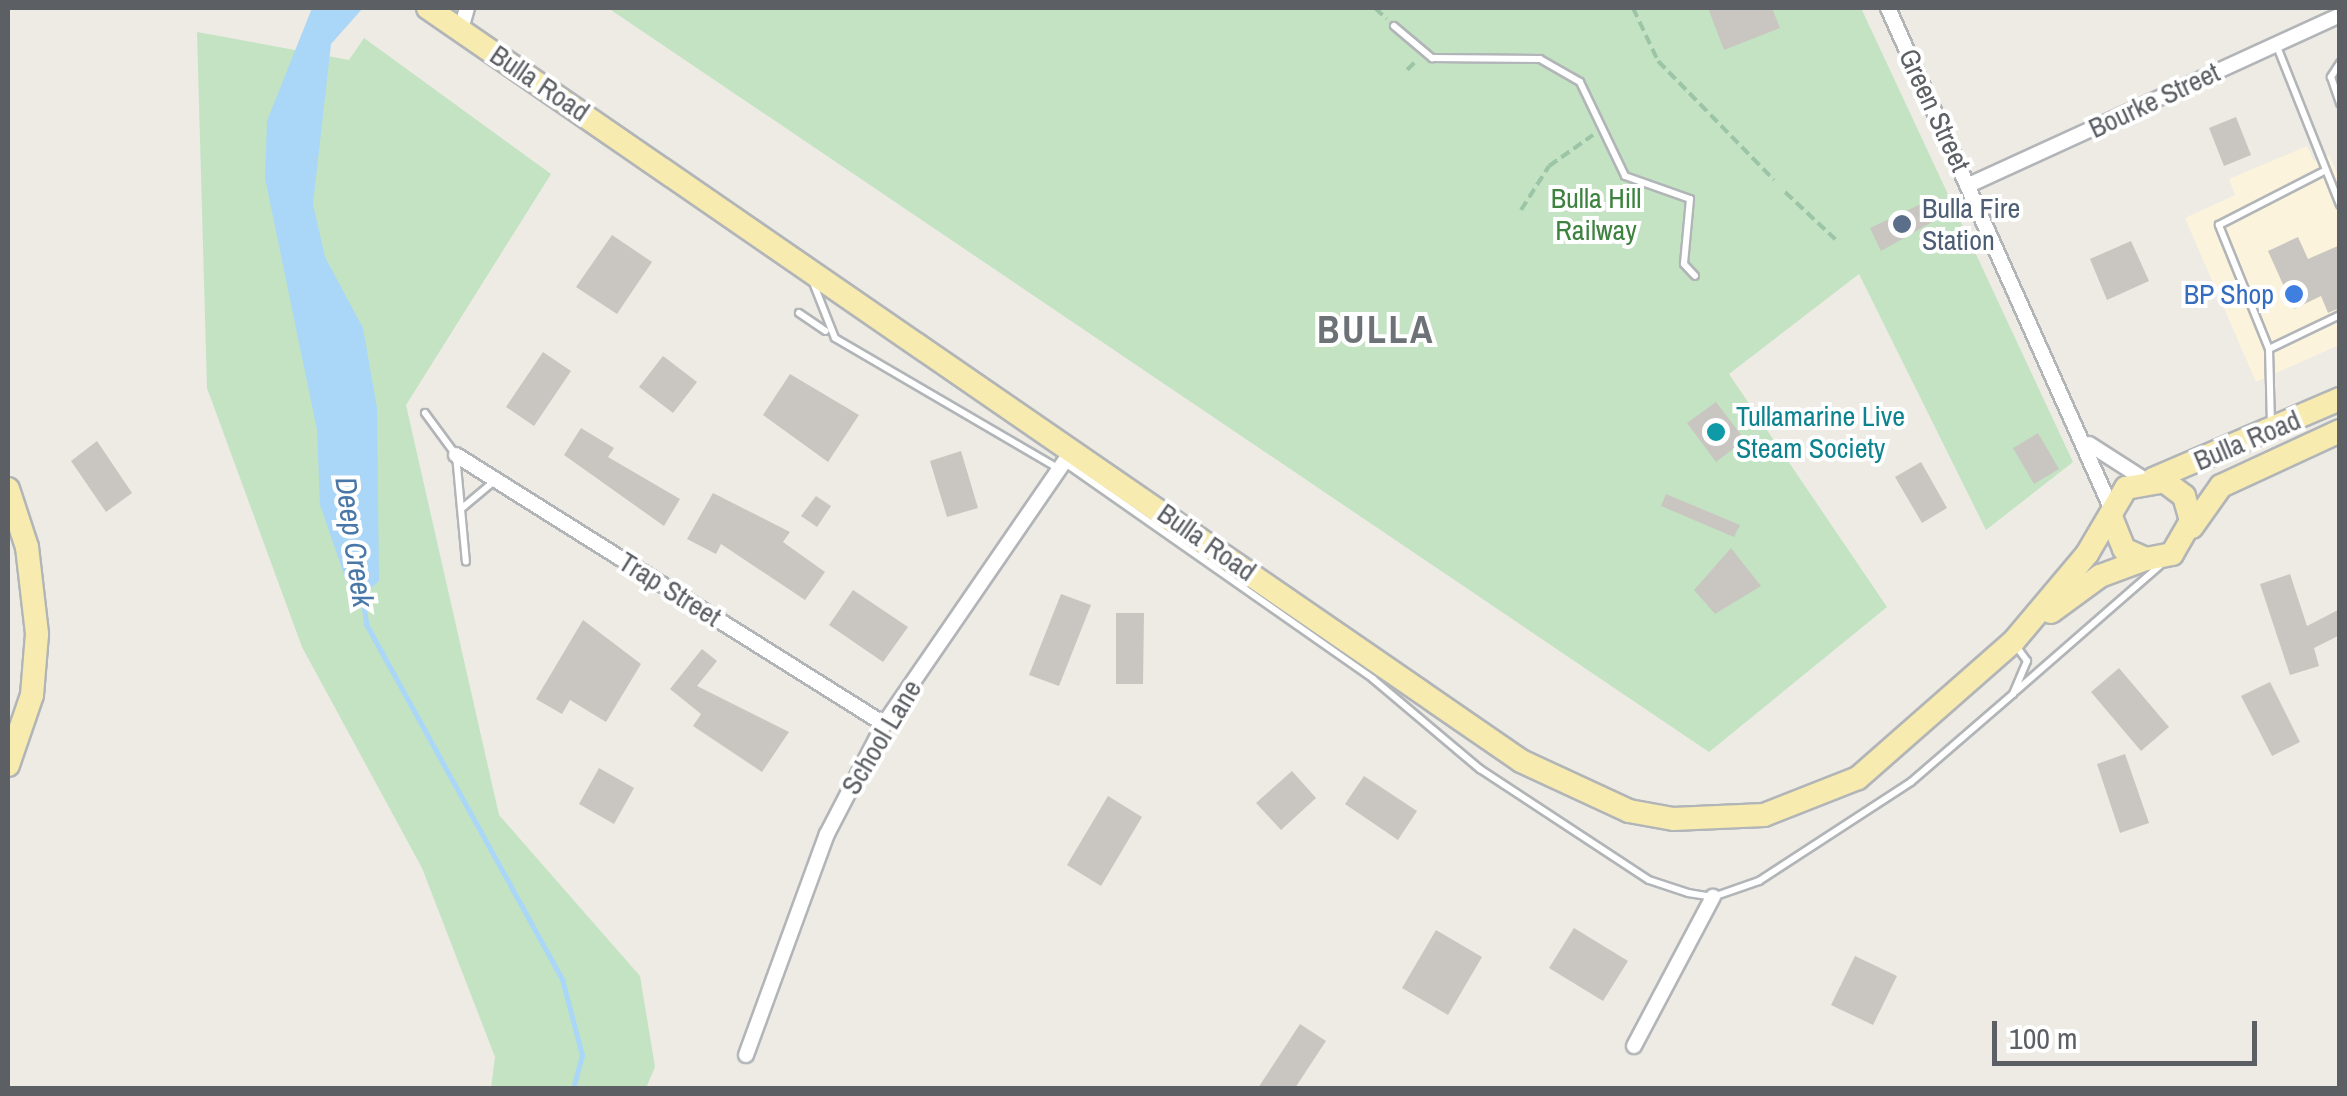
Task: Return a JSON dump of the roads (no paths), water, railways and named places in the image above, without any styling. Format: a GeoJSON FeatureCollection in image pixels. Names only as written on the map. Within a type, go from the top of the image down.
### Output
{"type":"FeatureCollection","features":[{"type":"Feature","properties":{"kind":"main road","name":"Bulla Road"},"geometry":{"type":"LineString","coordinates":[[428,8],[464,18],[1066,461],[1522,760],[1629,810],[1720,820],[1810,801],[1905,745],[2013,642],[2100,576],[2146,559]]}},
{"type":"Feature","properties":{"kind":"main road","name":"Bulla Road"},"geometry":{"type":"LineString","coordinates":[[2149,479],[2271,431],[2340,398]]}},
{"type":"Feature","properties":{"kind":"main road","name":"Bulla Road"},"geometry":{"type":"LineString","coordinates":[[2188,534],[2222,486],[2340,431]]}},
{"type":"Feature","properties":{"kind":"main road"},"geometry":{"type":"LineString","coordinates":[[2149,479],[2184,496],[2188,534],[2172,554],[2146,559],[2124,549],[2111,513],[2126,488],[2149,479]]}},
{"type":"Feature","properties":{"kind":"main road"},"geometry":{"type":"LineString","coordinates":[[8,488],[27,547],[37,634],[32,696],[8,765]]}},
{"type":"Feature","properties":{"kind":"main road","name":"Bulla Road"},"geometry":{"type":"LineString","coordinates":[[2013,642],[2111,513]]}},
{"type":"Feature","properties":{"kind":"street","name":"Green Street"},"geometry":{"type":"LineString","coordinates":[[1888,8],[1970,185],[2111,513]]}},
{"type":"Feature","properties":{"kind":"street","name":"Bourke Street"},"geometry":{"type":"LineString","coordinates":[[1970,185],[2340,15]]}},
{"type":"Feature","properties":{"kind":"street","name":"Green Street"},"geometry":{"type":"LineString","coordinates":[[2079,432],[2103,458],[2149,479]]}},
{"type":"Feature","properties":{"kind":"street","name":"Trap Street"},"geometry":{"type":"LineString","coordinates":[[456,455],[884,724]]}},
{"type":"Feature","properties":{"kind":"street","name":"School Lane"},"geometry":{"type":"LineString","coordinates":[[746,1055],[827,834],[884,724],[1066,461]]}},
{"type":"Feature","properties":{"kind":"street"},"geometry":{"type":"LineString","coordinates":[[1634,1046],[1713,897]]}},
{"type":"Feature","properties":{"kind":"lane"},"geometry":{"type":"LineString","coordinates":[[1394,26],[1432,58],[1545,61],[1580,82],[1607,136],[1616,166],[1634,183],[1690,199],[1684,264],[1695,276]]}},
{"type":"Feature","properties":{"kind":"lane"},"geometry":{"type":"LineString","coordinates":[[2276,44],[2340,205]]}},
{"type":"Feature","properties":{"kind":"lane"},"geometry":{"type":"LineString","coordinates":[[2340,63],[2331,77],[2340,103]]}},
{"type":"Feature","properties":{"kind":"lane"},"geometry":{"type":"LineString","coordinates":[[2271,431],[2268,350],[2220,224],[2326,175],[2340,174]]}},
{"type":"Feature","properties":{"kind":"lane"},"geometry":{"type":"LineString","coordinates":[[804,265],[835,338]]}},
{"type":"Feature","properties":{"kind":"lane"},"geometry":{"type":"LineString","coordinates":[[799,313],[835,338],[1066,461]]}},
{"type":"Feature","properties":{"kind":"lane"},"geometry":{"type":"LineString","coordinates":[[2268,350],[2340,315]]}},
{"type":"Feature","properties":{"kind":"lane"},"geometry":{"type":"LineString","coordinates":[[425,413],[456,455],[466,562]]}},
{"type":"Feature","properties":{"kind":"lane","name":"Bulla Road"},"geometry":{"type":"LineString","coordinates":[[1066,461],[1560,824],[1648,880],[1713,897]]}},
{"type":"Feature","properties":{"kind":"lane"},"geometry":{"type":"LineString","coordinates":[[459,515],[472,492],[498,482]]}},
{"type":"Feature","properties":{"kind":"lane"},"geometry":{"type":"LineString","coordinates":[[1713,897],[1759,881],[1911,782],[2172,554]]}},
{"type":"Feature","properties":{"kind":"lane"},"geometry":{"type":"LineString","coordinates":[[2013,642],[2027,661],[2013,694]]}},
{"type":"Feature","properties":{"kind":"water"},"geometry":{"type":"Polygon","coordinates":[[[312,8],[363,8],[331,44],[313,204],[325,257],[363,328],[377,408],[379,581],[354,603],[320,505],[317,430],[265,178],[267,121],[312,8]]]}},
{"type":"Feature","properties":{"kind":"waterway","name":"Deep Creek"},"geometry":{"type":"LineString","coordinates":[[362,594],[366,624],[562,979],[582,1055],[573,1088]]}},
{"type":"Feature","properties":{"kind":"place","name":"Bulla Fire Station"},"geometry":{"type":"Point","coordinates":[1902,224]}},
{"type":"Feature","properties":{"kind":"place","name":"BP Shop"},"geometry":{"type":"Point","coordinates":[2294,294]}},
{"type":"Feature","properties":{"kind":"place","name":"Tullamarine Live Steam Society"},"geometry":{"type":"Point","coordinates":[1716,432]}},
{"type":"Feature","properties":{"kind":"district","name":"BULLA"},"geometry":{"type":"Point","coordinates":[1376,330]}},
{"type":"Feature","properties":{"kind":"park label","name":"Bulla Hill Railway"},"geometry":{"type":"Point","coordinates":[1596,214]}}]}
